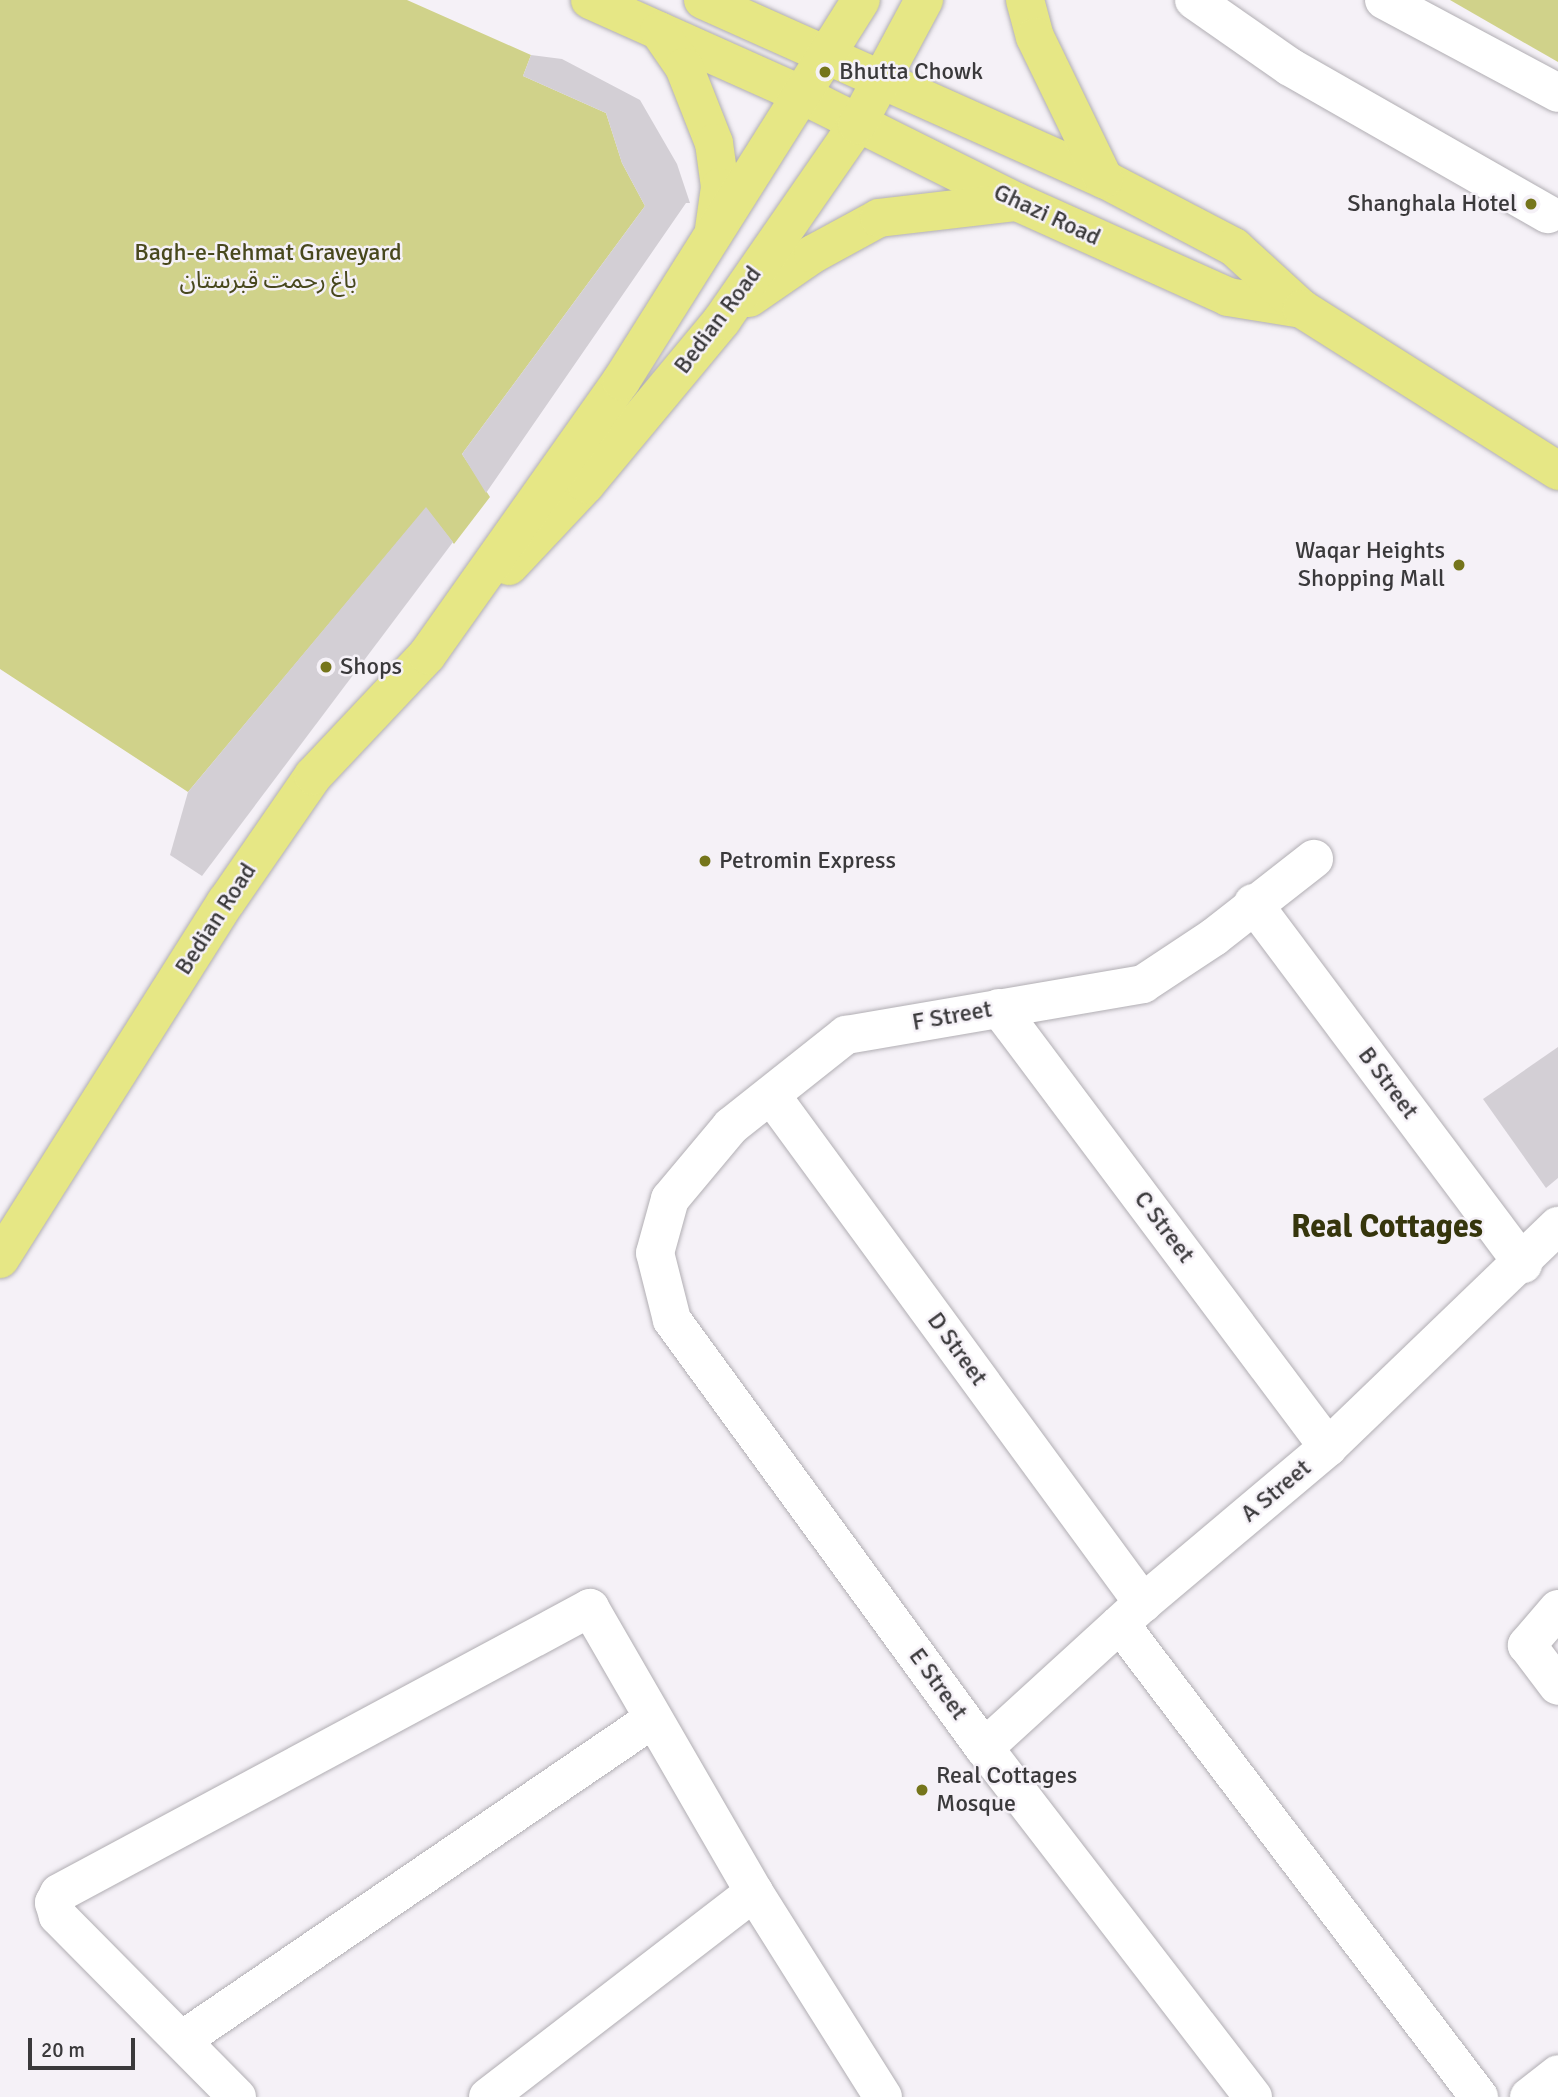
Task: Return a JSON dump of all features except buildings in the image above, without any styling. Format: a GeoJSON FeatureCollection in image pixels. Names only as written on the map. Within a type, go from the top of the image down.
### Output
{"type":"FeatureCollection","features":[{"type":"Feature","properties":{"kind":"main road","name":"Ghazi Road"},"geometry":{"type":"LineString","coordinates":[[590,0],[802,95],[1017,202],[1228,297],[1303,309]]}},
{"type":"Feature","properties":{"kind":"main road","name":"Ghazi Road"},"geometry":{"type":"LineString","coordinates":[[703,0],[880,83],[1104,179],[1234,247],[1303,309],[1558,471]]}},
{"type":"Feature","properties":{"kind":"main road","name":"Bedian Road"},"geometry":{"type":"LineString","coordinates":[[0,1259],[226,902],[313,776],[427,655],[465,603],[510,533],[621,381],[861,0]]}},
{"type":"Feature","properties":{"kind":"main road","name":"Bedian Road"},"geometry":{"type":"LineString","coordinates":[[465,603],[525,553],[722,320],[858,125],[924,0]]}},
{"type":"Feature","properties":{"kind":"main road"},"geometry":{"type":"LineString","coordinates":[[1025,0],[1035,37],[1104,179]]}},
{"type":"Feature","properties":{"kind":"main road"},"geometry":{"type":"LineString","coordinates":[[659,31],[684,67],[714,143],[720,187],[713,234]]}},
{"type":"Feature","properties":{"kind":"main road"},"geometry":{"type":"LineString","coordinates":[[722,320],[813,254],[879,218],[1017,202]]}},
{"type":"Feature","properties":{"kind":"street"},"geometry":{"type":"LineString","coordinates":[[1195,0],[1290,67],[1548,214]]}},
{"type":"Feature","properties":{"kind":"street"},"geometry":{"type":"LineString","coordinates":[[1384,0],[1558,93]]}},
{"type":"Feature","properties":{"kind":"street","name":"F Street"},"geometry":{"type":"LineString","coordinates":[[655,1253],[670,1199],[731,1126],[846,1035],[1143,984],[1214,937],[1254,903],[1314,859]]}},
{"type":"Feature","properties":{"kind":"street","name":"B Street"},"geometry":{"type":"LineString","coordinates":[[1254,903],[1522,1264]]}},
{"type":"Feature","properties":{"kind":"street","name":"C Street"},"geometry":{"type":"LineString","coordinates":[[999,1008],[1328,1447]]}},
{"type":"Feature","properties":{"kind":"street","name":"D Street"},"geometry":{"type":"LineString","coordinates":[[771,1095],[1131,1614],[1479,2097]]}},
{"type":"Feature","properties":{"kind":"street","name":"A Street"},"geometry":{"type":"LineString","coordinates":[[984,1748],[1131,1614],[1328,1447],[1522,1264],[1558,1226]]}},
{"type":"Feature","properties":{"kind":"street","name":"E Street"},"geometry":{"type":"LineString","coordinates":[[655,1253],[672,1320],[984,1748],[1253,2097]]}},
{"type":"Feature","properties":{"kind":"street"},"geometry":{"type":"LineString","coordinates":[[237,2097],[58,1916],[54,1903],[60,1893],[582,1609],[595,1611],[653,1719],[869,2092]]}},
{"type":"Feature","properties":{"kind":"street"},"geometry":{"type":"LineString","coordinates":[[1558,1609],[1527,1645],[1558,1686]]}},
{"type":"Feature","properties":{"kind":"street"},"geometry":{"type":"LineString","coordinates":[[182,2040],[653,1719]]}},
{"type":"Feature","properties":{"kind":"street"},"geometry":{"type":"LineString","coordinates":[[488,2097],[754,1892]]}},
{"type":"Feature","properties":{"kind":"street"},"geometry":{"type":"LineString","coordinates":[[1529,2097],[1558,2074]]}},
{"type":"Feature","properties":{"kind":"green space","name":"Bagh-e-Rehmat Graveyard باغ رحمت قبرستان"},"geometry":{"type":"Polygon","coordinates":[[[0,0],[407,0],[531,55],[523,76],[606,113],[622,163],[645,206],[462,454],[490,497],[454,544],[426,508],[188,792],[0,669],[0,0]]]}},
{"type":"Feature","properties":{"kind":"green space"},"geometry":{"type":"Polygon","coordinates":[[[1450,0],[1558,0],[1558,62],[1450,0]]]}},
{"type":"Feature","properties":{"kind":"place","name":"Bhutta Chowk"},"geometry":{"type":"Point","coordinates":[825,72]}},
{"type":"Feature","properties":{"kind":"place","name":"Shanghala Hotel"},"geometry":{"type":"Point","coordinates":[1531,204]}},
{"type":"Feature","properties":{"kind":"place","name":"Waqar Heights Shopping Mall"},"geometry":{"type":"Point","coordinates":[1459,565]}},
{"type":"Feature","properties":{"kind":"place","name":"Shops"},"geometry":{"type":"Point","coordinates":[326,667]}},
{"type":"Feature","properties":{"kind":"place","name":"Petromin Express"},"geometry":{"type":"Point","coordinates":[705,861]}},
{"type":"Feature","properties":{"kind":"place","name":"Real Cottages Mosque"},"geometry":{"type":"Point","coordinates":[922,1790]}},
{"type":"Feature","properties":{"kind":"district","name":"Real Cottages"},"geometry":{"type":"Point","coordinates":[1387,1227]}}]}
